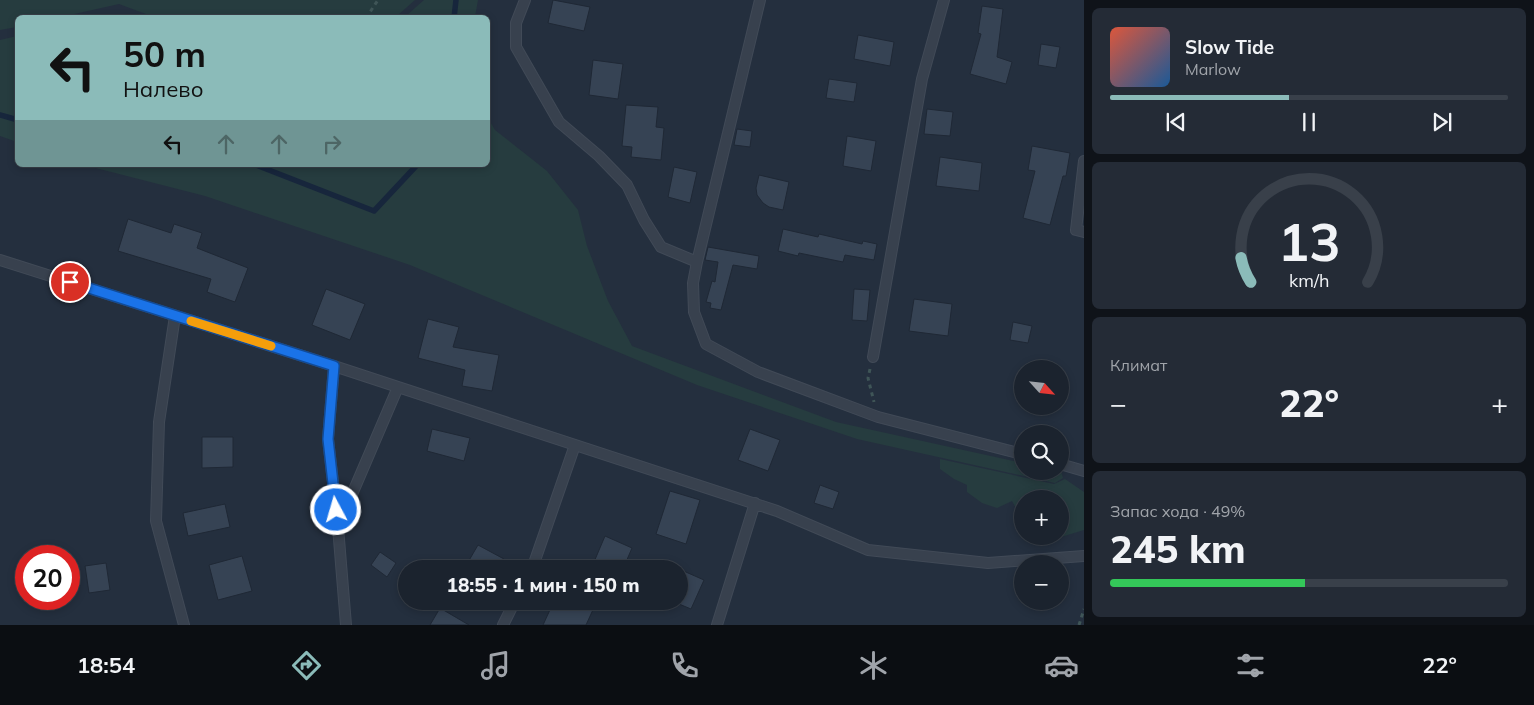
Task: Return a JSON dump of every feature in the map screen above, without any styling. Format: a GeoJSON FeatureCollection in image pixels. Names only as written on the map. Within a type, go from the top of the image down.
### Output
{"type":"FeatureCollection","features":[{"type":"Feature","properties":{"kind":"lane"},"geometry":{"type":"LineString","coordinates":[[525,0],[516,23],[516,47],[559,122],[599,156],[627,185],[644,220],[661,247],[697,262]]}},
{"type":"Feature","properties":{"kind":"lane"},"geometry":{"type":"LineString","coordinates":[[760,0],[693,283],[694,312],[706,344],[758,372],[878,417],[1014,452]]}},
{"type":"Feature","properties":{"kind":"lane"},"geometry":{"type":"LineString","coordinates":[[873,357],[922,79],[944,0]]}},
{"type":"Feature","properties":{"kind":"lane"},"geometry":{"type":"LineString","coordinates":[[1084,161],[1076,230],[1084,232]]}},
{"type":"Feature","properties":{"kind":"lane"},"geometry":{"type":"LineString","coordinates":[[0,260],[755,503],[868,550],[988,563],[1084,556]]}},
{"type":"Feature","properties":{"kind":"lane"},"geometry":{"type":"LineString","coordinates":[[175,316],[159,422],[156,521],[184,625]]}},
{"type":"Feature","properties":{"kind":"lane"},"geometry":{"type":"LineString","coordinates":[[334,366],[328,439],[346,625]]}},
{"type":"Feature","properties":{"kind":"lane"},"geometry":{"type":"LineString","coordinates":[[338,527],[398,387]]}},
{"type":"Feature","properties":{"kind":"lane"},"geometry":{"type":"LineString","coordinates":[[535,560],[575,445]]}},
{"type":"Feature","properties":{"kind":"lane"},"geometry":{"type":"LineString","coordinates":[[1069,467],[1084,471]]}},
{"type":"Feature","properties":{"kind":"lane"},"geometry":{"type":"LineString","coordinates":[[717,625],[755,503]]}},
{"type":"Feature","properties":{"kind":"lane"},"geometry":{"type":"LineString","coordinates":[[503,625],[510,610]]}},
{"type":"Feature","properties":{"kind":"path"},"geometry":{"type":"LineString","coordinates":[[368,15],[378,0]]}},
{"type":"Feature","properties":{"kind":"path"},"geometry":{"type":"LineString","coordinates":[[873,357],[868,378],[878,417]]}},
{"type":"Feature","properties":{"kind":"path"},"geometry":{"type":"LineString","coordinates":[[1079,625],[1084,610]]}},
{"type":"Feature","properties":{"kind":"green space"},"geometry":{"type":"Polygon","coordinates":[[[0,0],[415,0],[398,15],[149,15],[119,4],[70,15],[15,15],[15,27],[0,30],[0,0]]]}},
{"type":"Feature","properties":{"kind":"green space"},"geometry":{"type":"Polygon","coordinates":[[[424,0],[478,0],[475,15],[407,15],[424,0]]]}},
{"type":"Feature","properties":{"kind":"green space"},"geometry":{"type":"Polygon","coordinates":[[[15,37],[15,141],[0,136],[0,40],[15,37]]]}},
{"type":"Feature","properties":{"kind":"green space"},"geometry":{"type":"Polygon","coordinates":[[[490,121],[495,130],[547,171],[578,210],[587,246],[608,301],[632,346],[836,422],[1014,461],[1014,474],[857,439],[697,385],[410,265],[205,196],[92,167],[490,167],[490,121]]]}},
{"type":"Feature","properties":{"kind":"green space"},"geometry":{"type":"Polygon","coordinates":[[[940,459],[1014,475],[1014,480],[1036,480],[1054,484],[1066,480],[1084,492],[1084,530],[1069,535],[1069,490],[1014,490],[1014,505],[1012,501],[997,508],[982,503],[967,492],[967,485],[940,469],[940,459]]]}},
{"type":"Feature","properties":{"kind":"green space"},"geometry":{"type":"Polygon","coordinates":[[[1042,480],[1060,480],[1055,483],[1042,480]]]}},
{"type":"Feature","properties":{"kind":"building"},"geometry":{"type":"Polygon","coordinates":[[[553,0],[590,7],[584,31],[548,23],[553,0]]]}},
{"type":"Feature","properties":{"kind":"building"},"geometry":{"type":"Polygon","coordinates":[[[982,6],[1003,9],[997,57],[1012,62],[1006,84],[970,74],[981,34],[978,33],[982,6]]]}},
{"type":"Feature","properties":{"kind":"building"},"geometry":{"type":"Polygon","coordinates":[[[858,35],[894,42],[890,66],[854,59],[858,35]]]}},
{"type":"Feature","properties":{"kind":"building"},"geometry":{"type":"Polygon","coordinates":[[[1041,44],[1060,47],[1056,68],[1038,65],[1041,44]]]}},
{"type":"Feature","properties":{"kind":"building"},"geometry":{"type":"Polygon","coordinates":[[[593,60],[623,64],[618,99],[589,95],[593,60]]]}},
{"type":"Feature","properties":{"kind":"building"},"geometry":{"type":"Polygon","coordinates":[[[829,79],[857,83],[854,102],[826,98],[829,79]]]}},
{"type":"Feature","properties":{"kind":"building"},"geometry":{"type":"Polygon","coordinates":[[[626,105],[658,107],[656,127],[664,128],[661,160],[631,157],[632,147],[622,146],[626,105]]]}},
{"type":"Feature","properties":{"kind":"building"},"geometry":{"type":"Polygon","coordinates":[[[927,109],[953,112],[950,136],[924,134],[927,109]]]}},
{"type":"Feature","properties":{"kind":"building"},"geometry":{"type":"Polygon","coordinates":[[[737,129],[752,131],[750,147],[734,145],[737,129]]]}},
{"type":"Feature","properties":{"kind":"building"},"geometry":{"type":"Polygon","coordinates":[[[847,136],[876,141],[871,171],[843,166],[847,136]]]}},
{"type":"Feature","properties":{"kind":"building"},"geometry":{"type":"Polygon","coordinates":[[[1032,146],[1070,153],[1066,176],[1063,176],[1050,225],[1023,218],[1035,171],[1028,170],[1032,146]]]}},
{"type":"Feature","properties":{"kind":"building"},"geometry":{"type":"Polygon","coordinates":[[[940,157],[982,163],[979,191],[936,186],[940,157]]]}},
{"type":"Feature","properties":{"kind":"building"},"geometry":{"type":"Polygon","coordinates":[[[674,167],[697,172],[690,203],[668,197],[674,167]]]}},
{"type":"Feature","properties":{"kind":"building"},"geometry":{"type":"Polygon","coordinates":[[[759,175],[789,182],[783,210],[769,207],[757,195],[756,188],[759,175]]]}},
{"type":"Feature","properties":{"kind":"building"},"geometry":{"type":"Polygon","coordinates":[[[128,219],[171,233],[174,224],[202,233],[197,248],[248,268],[235,302],[207,292],[211,279],[118,251],[128,219]]]}},
{"type":"Feature","properties":{"kind":"building"},"geometry":{"type":"Polygon","coordinates":[[[783,229],[818,237],[819,234],[862,244],[863,241],[877,244],[874,260],[845,255],[843,262],[799,253],[798,256],[778,251],[783,229]]]}},
{"type":"Feature","properties":{"kind":"building"},"geometry":{"type":"Polygon","coordinates":[[[708,247],[759,256],[757,269],[733,265],[721,310],[710,308],[711,303],[706,302],[712,281],[715,282],[718,262],[705,260],[708,247]]]}},
{"type":"Feature","properties":{"kind":"building"},"geometry":{"type":"Polygon","coordinates":[[[326,289],[365,304],[350,340],[312,325],[326,289]]]}},
{"type":"Feature","properties":{"kind":"building"},"geometry":{"type":"Polygon","coordinates":[[[854,289],[870,290],[867,321],[852,320],[854,289]]]}},
{"type":"Feature","properties":{"kind":"building"},"geometry":{"type":"Polygon","coordinates":[[[914,299],[952,304],[948,336],[909,331],[914,299]]]}},
{"type":"Feature","properties":{"kind":"building"},"geometry":{"type":"Polygon","coordinates":[[[428,319],[459,327],[453,347],[499,355],[492,391],[462,386],[465,370],[418,358],[428,319]]]}},
{"type":"Feature","properties":{"kind":"building"},"geometry":{"type":"Polygon","coordinates":[[[1013,322],[1032,326],[1028,343],[1010,340],[1013,322]]]}},
{"type":"Feature","properties":{"kind":"building"},"geometry":{"type":"Polygon","coordinates":[[[432,429],[470,438],[464,461],[427,451],[432,429]]]}},
{"type":"Feature","properties":{"kind":"building"},"geometry":{"type":"Polygon","coordinates":[[[750,429],[780,440],[768,471],[738,460],[750,429]]]}},
{"type":"Feature","properties":{"kind":"building"},"geometry":{"type":"Polygon","coordinates":[[[202,437],[233,437],[233,467],[202,468],[202,437]]]}},
{"type":"Feature","properties":{"kind":"building"},"geometry":{"type":"Polygon","coordinates":[[[820,485],[839,492],[833,509],[814,503],[820,485]]]}},
{"type":"Feature","properties":{"kind":"building"},"geometry":{"type":"Polygon","coordinates":[[[670,491],[700,500],[686,544],[656,534],[670,491]]]}},
{"type":"Feature","properties":{"kind":"building"},"geometry":{"type":"Polygon","coordinates":[[[225,504],[230,527],[188,536],[183,513],[225,504]]]}},
{"type":"Feature","properties":{"kind":"building"},"geometry":{"type":"Polygon","coordinates":[[[605,536],[632,548],[627,560],[595,560],[605,536]]]}},
{"type":"Feature","properties":{"kind":"building"},"geometry":{"type":"Polygon","coordinates":[[[478,545],[504,559],[503,560],[469,560],[478,545]]]}},
{"type":"Feature","properties":{"kind":"building"},"geometry":{"type":"Polygon","coordinates":[[[380,552],[396,563],[387,577],[371,565],[380,552]]]}},
{"type":"Feature","properties":{"kind":"building"},"geometry":{"type":"Polygon","coordinates":[[[242,556],[252,591],[218,600],[209,565],[242,556]]]}},
{"type":"Feature","properties":{"kind":"building"},"geometry":{"type":"Polygon","coordinates":[[[106,563],[110,590],[89,593],[85,566],[106,563]]]}},
{"type":"Feature","properties":{"kind":"building"},"geometry":{"type":"Polygon","coordinates":[[[688,573],[704,580],[691,609],[688,608],[688,573]]]}},
{"type":"Feature","properties":{"kind":"building"},"geometry":{"type":"Polygon","coordinates":[[[439,610],[443,610],[469,625],[430,625],[439,610]]]}},
{"type":"Feature","properties":{"kind":"building"},"geometry":{"type":"Polygon","coordinates":[[[550,610],[593,610],[586,625],[543,625],[550,610]]]}},
{"type":"Feature","properties":{"kind":"waterway"},"geometry":{"type":"LineString","coordinates":[[454,15],[456,0]]}},
{"type":"Feature","properties":{"kind":"waterway"},"geometry":{"type":"LineString","coordinates":[[0,115],[15,119]]}},
{"type":"Feature","properties":{"kind":"waterway"},"geometry":{"type":"LineString","coordinates":[[261,167],[374,211],[415,167]]}},
{"type":"Feature","properties":{"kind":"slow traffic"},"geometry":{"type":"LineString","coordinates":[[191,321],[271,346]]}},
{"type":"Feature","properties":{"kind":"route"},"geometry":{"type":"LineString","coordinates":[[70,282],[334,366],[328,439],[336,510]]}}]}
